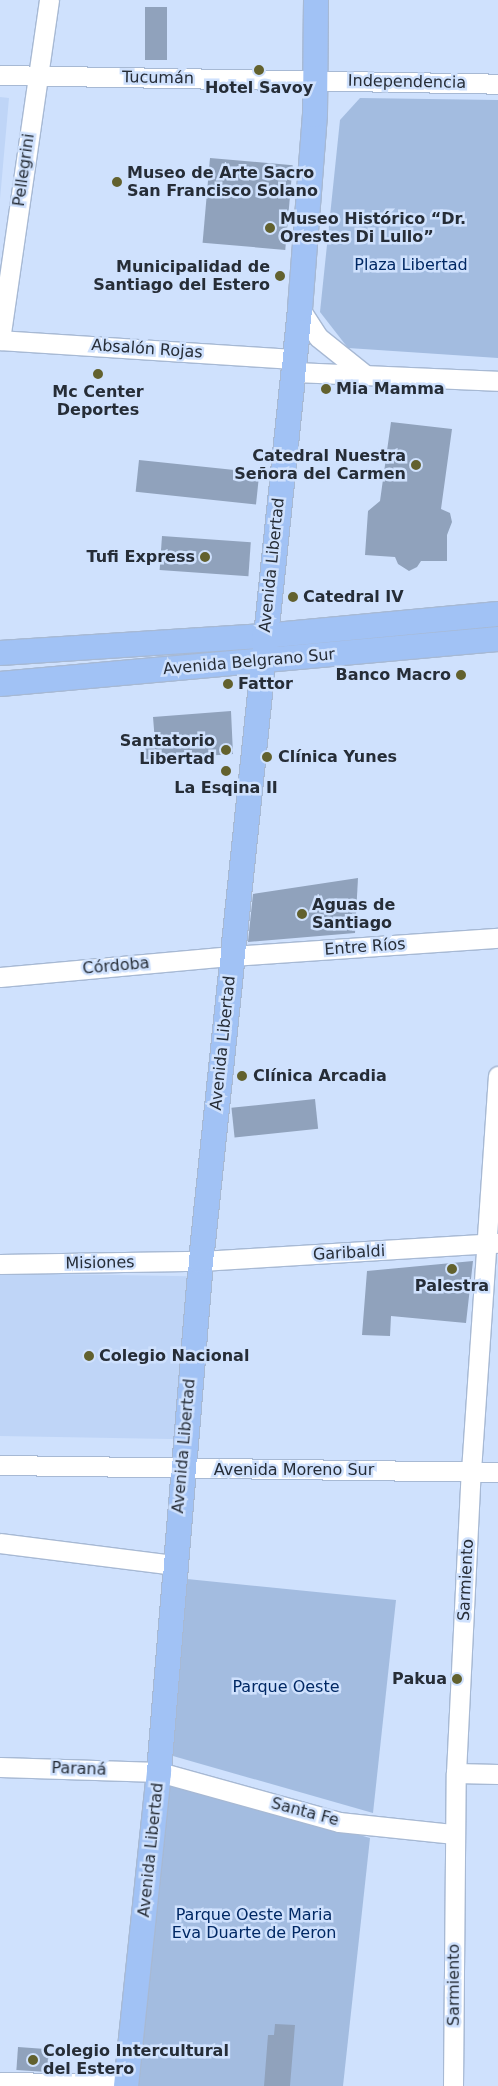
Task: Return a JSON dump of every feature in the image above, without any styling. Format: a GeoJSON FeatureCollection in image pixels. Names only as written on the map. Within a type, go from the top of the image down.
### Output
{"type":"FeatureCollection","features":[{"type":"Feature","properties":{"kind":"main road","name":"Avenida Libertad"},"geometry":{"type":"LineString","coordinates":[[126,2085],[159,1772],[181,1469],[201,1261],[261,662],[300,309],[315,80],[316,0]]}},
{"type":"Feature","properties":{"kind":"main road","name":"Avenida Belgrano Sur"},"geometry":{"type":"LineString","coordinates":[[0,653],[264,636],[498,614]]}},
{"type":"Feature","properties":{"kind":"main road","name":"Avenida Belgrano Sur"},"geometry":{"type":"LineString","coordinates":[[0,684],[261,662],[498,639]]}},
{"type":"Feature","properties":{"kind":"street","name":"Pellegrini"},"geometry":{"type":"LineString","coordinates":[[0,340],[49,0]]}},
{"type":"Feature","properties":{"kind":"street","name":"Tucumán"},"geometry":{"type":"LineString","coordinates":[[0,75],[315,80]]}},
{"type":"Feature","properties":{"kind":"street","name":"Independencia"},"geometry":{"type":"LineString","coordinates":[[315,80],[498,84]]}},
{"type":"Feature","properties":{"kind":"street"},"geometry":{"type":"LineString","coordinates":[[300,309],[318,337],[363,374]]}},
{"type":"Feature","properties":{"kind":"street","name":"Absalón Rojas"},"geometry":{"type":"LineString","coordinates":[[0,340],[294,365],[363,374],[498,381]]}},
{"type":"Feature","properties":{"kind":"street","name":"Entre Ríos"},"geometry":{"type":"LineString","coordinates":[[232,956],[498,938]]}},
{"type":"Feature","properties":{"kind":"street","name":"Córdoba"},"geometry":{"type":"LineString","coordinates":[[0,977],[232,956]]}},
{"type":"Feature","properties":{"kind":"street","name":"Sarmiento"},"geometry":{"type":"LineString","coordinates":[[453,2086],[456,1773],[471,1471],[492,1244],[498,1076]]}},
{"type":"Feature","properties":{"kind":"street","name":"Garibaldi"},"geometry":{"type":"LineString","coordinates":[[201,1261],[492,1244]]}},
{"type":"Feature","properties":{"kind":"street","name":"Misiones"},"geometry":{"type":"LineString","coordinates":[[0,1264],[201,1261]]}},
{"type":"Feature","properties":{"kind":"street","name":"Avenida Moreno Sur"},"geometry":{"type":"LineString","coordinates":[[0,1465],[498,1472]]}},
{"type":"Feature","properties":{"kind":"street"},"geometry":{"type":"LineString","coordinates":[[0,1543],[174,1565]]}},
{"type":"Feature","properties":{"kind":"street","name":"Paraná"},"geometry":{"type":"LineString","coordinates":[[0,1767],[159,1772]]}},
{"type":"Feature","properties":{"kind":"street","name":"Santa Fe"},"geometry":{"type":"LineString","coordinates":[[159,1772],[332,1820],[454,1834]]}},
{"type":"Feature","properties":{"kind":"street"},"geometry":{"type":"LineString","coordinates":[[456,1773],[498,1774]]}},
{"type":"Feature","properties":{"kind":"street"},"geometry":{"type":"LineString","coordinates":[[0,2082],[126,2085]]}},
{"type":"Feature","properties":{"kind":"shaded area"},"geometry":{"type":"Polygon","coordinates":[[[0,97],[9,98],[0,199],[0,97]]]}},
{"type":"Feature","properties":{"kind":"shaded area","name":"Colegio Nacional"},"geometry":{"type":"Polygon","coordinates":[[[0,1273],[187,1276],[184,1439],[0,1436],[0,1273]]]}},
{"type":"Feature","properties":{"kind":"green space","name":"Plaza Libertad"},"geometry":{"type":"Polygon","coordinates":[[[360,98],[498,100],[498,358],[348,348],[320,312],[340,120],[360,98]]]}},
{"type":"Feature","properties":{"kind":"green space","name":"Parque Oeste"},"geometry":{"type":"Polygon","coordinates":[[[187,1579],[396,1600],[373,1813],[173,1756],[187,1579]]]}},
{"type":"Feature","properties":{"kind":"green space","name":"Parque Oeste Maria Eva Duarte de Peron"},"geometry":{"type":"Polygon","coordinates":[[[163,1779],[370,1838],[343,2086],[131,2086],[163,1779]]]}},
{"type":"Feature","properties":{"kind":"building"},"geometry":{"type":"Polygon","coordinates":[[[145,7],[167,7],[167,60],[145,60],[145,7]]]}},
{"type":"Feature","properties":{"kind":"building"},"geometry":{"type":"Polygon","coordinates":[[[210,158],[293,165],[285,250],[203,243],[210,158]]]}},
{"type":"Feature","properties":{"kind":"building","name":"Catedral Nuestra Señora del Carmen"},"geometry":{"type":"Polygon","coordinates":[[[391,422],[452,429],[441,509],[450,513],[452,522],[447,535],[447,561],[421,561],[417,567],[409,571],[398,564],[395,557],[365,555],[368,511],[380,501],[391,422]]]}},
{"type":"Feature","properties":{"kind":"building"},"geometry":{"type":"Polygon","coordinates":[[[139,460],[259,473],[256,504],[136,492],[139,460]]]}},
{"type":"Feature","properties":{"kind":"building","name":"Tufi Express"},"geometry":{"type":"Polygon","coordinates":[[[162,536],[251,542],[248,576],[160,570],[162,536]]]}},
{"type":"Feature","properties":{"kind":"building"},"geometry":{"type":"Polygon","coordinates":[[[231,711],[233,754],[146,760],[145,743],[155,742],[153,717],[231,711]]]}},
{"type":"Feature","properties":{"kind":"building","name":"Aguas de Santiago"},"geometry":{"type":"Polygon","coordinates":[[[358,878],[355,933],[248,942],[253,894],[358,878]]]}},
{"type":"Feature","properties":{"kind":"building"},"geometry":{"type":"Polygon","coordinates":[[[315,1099],[318,1129],[235,1138],[231,1108],[315,1099]]]}},
{"type":"Feature","properties":{"kind":"building"},"geometry":{"type":"Polygon","coordinates":[[[473,1261],[466,1323],[391,1316],[390,1336],[362,1335],[367,1271],[473,1261]]]}},
{"type":"Feature","properties":{"kind":"building"},"geometry":{"type":"Polygon","coordinates":[[[275,2024],[295,2025],[290,2086],[264,2086],[268,2035],[274,2035],[275,2024]]]}},
{"type":"Feature","properties":{"kind":"building"},"geometry":{"type":"Polygon","coordinates":[[[18,2047],[49,2049],[47,2072],[16,2070],[18,2047]]]}},
{"type":"Feature","properties":{"kind":"place","name":"Hotel Savoy"},"geometry":{"type":"Point","coordinates":[259,70]}},
{"type":"Feature","properties":{"kind":"place","name":"Museo de Arte Sacro San Francisco Solano"},"geometry":{"type":"Point","coordinates":[117,182]}},
{"type":"Feature","properties":{"kind":"place","name":"Museo Histórico “Dr. Orestes Di Lullo”"},"geometry":{"type":"Point","coordinates":[270,228]}},
{"type":"Feature","properties":{"kind":"place","name":"Municipalidad de Santiago del Estero"},"geometry":{"type":"Point","coordinates":[280,276]}},
{"type":"Feature","properties":{"kind":"place","name":"Mc Center Deportes"},"geometry":{"type":"Point","coordinates":[98,374]}},
{"type":"Feature","properties":{"kind":"place","name":"Mia Mamma"},"geometry":{"type":"Point","coordinates":[326,389]}},
{"type":"Feature","properties":{"kind":"place","name":"Catedral Nuestra Señora del Carmen"},"geometry":{"type":"Point","coordinates":[416,465]}},
{"type":"Feature","properties":{"kind":"place","name":"Tufi Express"},"geometry":{"type":"Point","coordinates":[205,557]}},
{"type":"Feature","properties":{"kind":"place","name":"Catedral IV"},"geometry":{"type":"Point","coordinates":[293,597]}},
{"type":"Feature","properties":{"kind":"place","name":"Banco Macro"},"geometry":{"type":"Point","coordinates":[461,675]}},
{"type":"Feature","properties":{"kind":"place","name":"Fattor"},"geometry":{"type":"Point","coordinates":[228,684]}},
{"type":"Feature","properties":{"kind":"place","name":"Santatorio Libertad"},"geometry":{"type":"Point","coordinates":[226,750]}},
{"type":"Feature","properties":{"kind":"place","name":"Clínica Yunes"},"geometry":{"type":"Point","coordinates":[267,757]}},
{"type":"Feature","properties":{"kind":"place","name":"La Esqina II"},"geometry":{"type":"Point","coordinates":[226,771]}},
{"type":"Feature","properties":{"kind":"place","name":"Aguas de Santiago"},"geometry":{"type":"Point","coordinates":[302,914]}},
{"type":"Feature","properties":{"kind":"place","name":"Clínica Arcadia"},"geometry":{"type":"Point","coordinates":[242,1076]}},
{"type":"Feature","properties":{"kind":"place","name":"Palestra"},"geometry":{"type":"Point","coordinates":[452,1269]}},
{"type":"Feature","properties":{"kind":"place","name":"Colegio Nacional"},"geometry":{"type":"Point","coordinates":[89,1356]}},
{"type":"Feature","properties":{"kind":"place","name":"Pakua"},"geometry":{"type":"Point","coordinates":[457,1679]}},
{"type":"Feature","properties":{"kind":"place","name":"Colegio Intercultural del Estero"},"geometry":{"type":"Point","coordinates":[33,2060]}}]}
